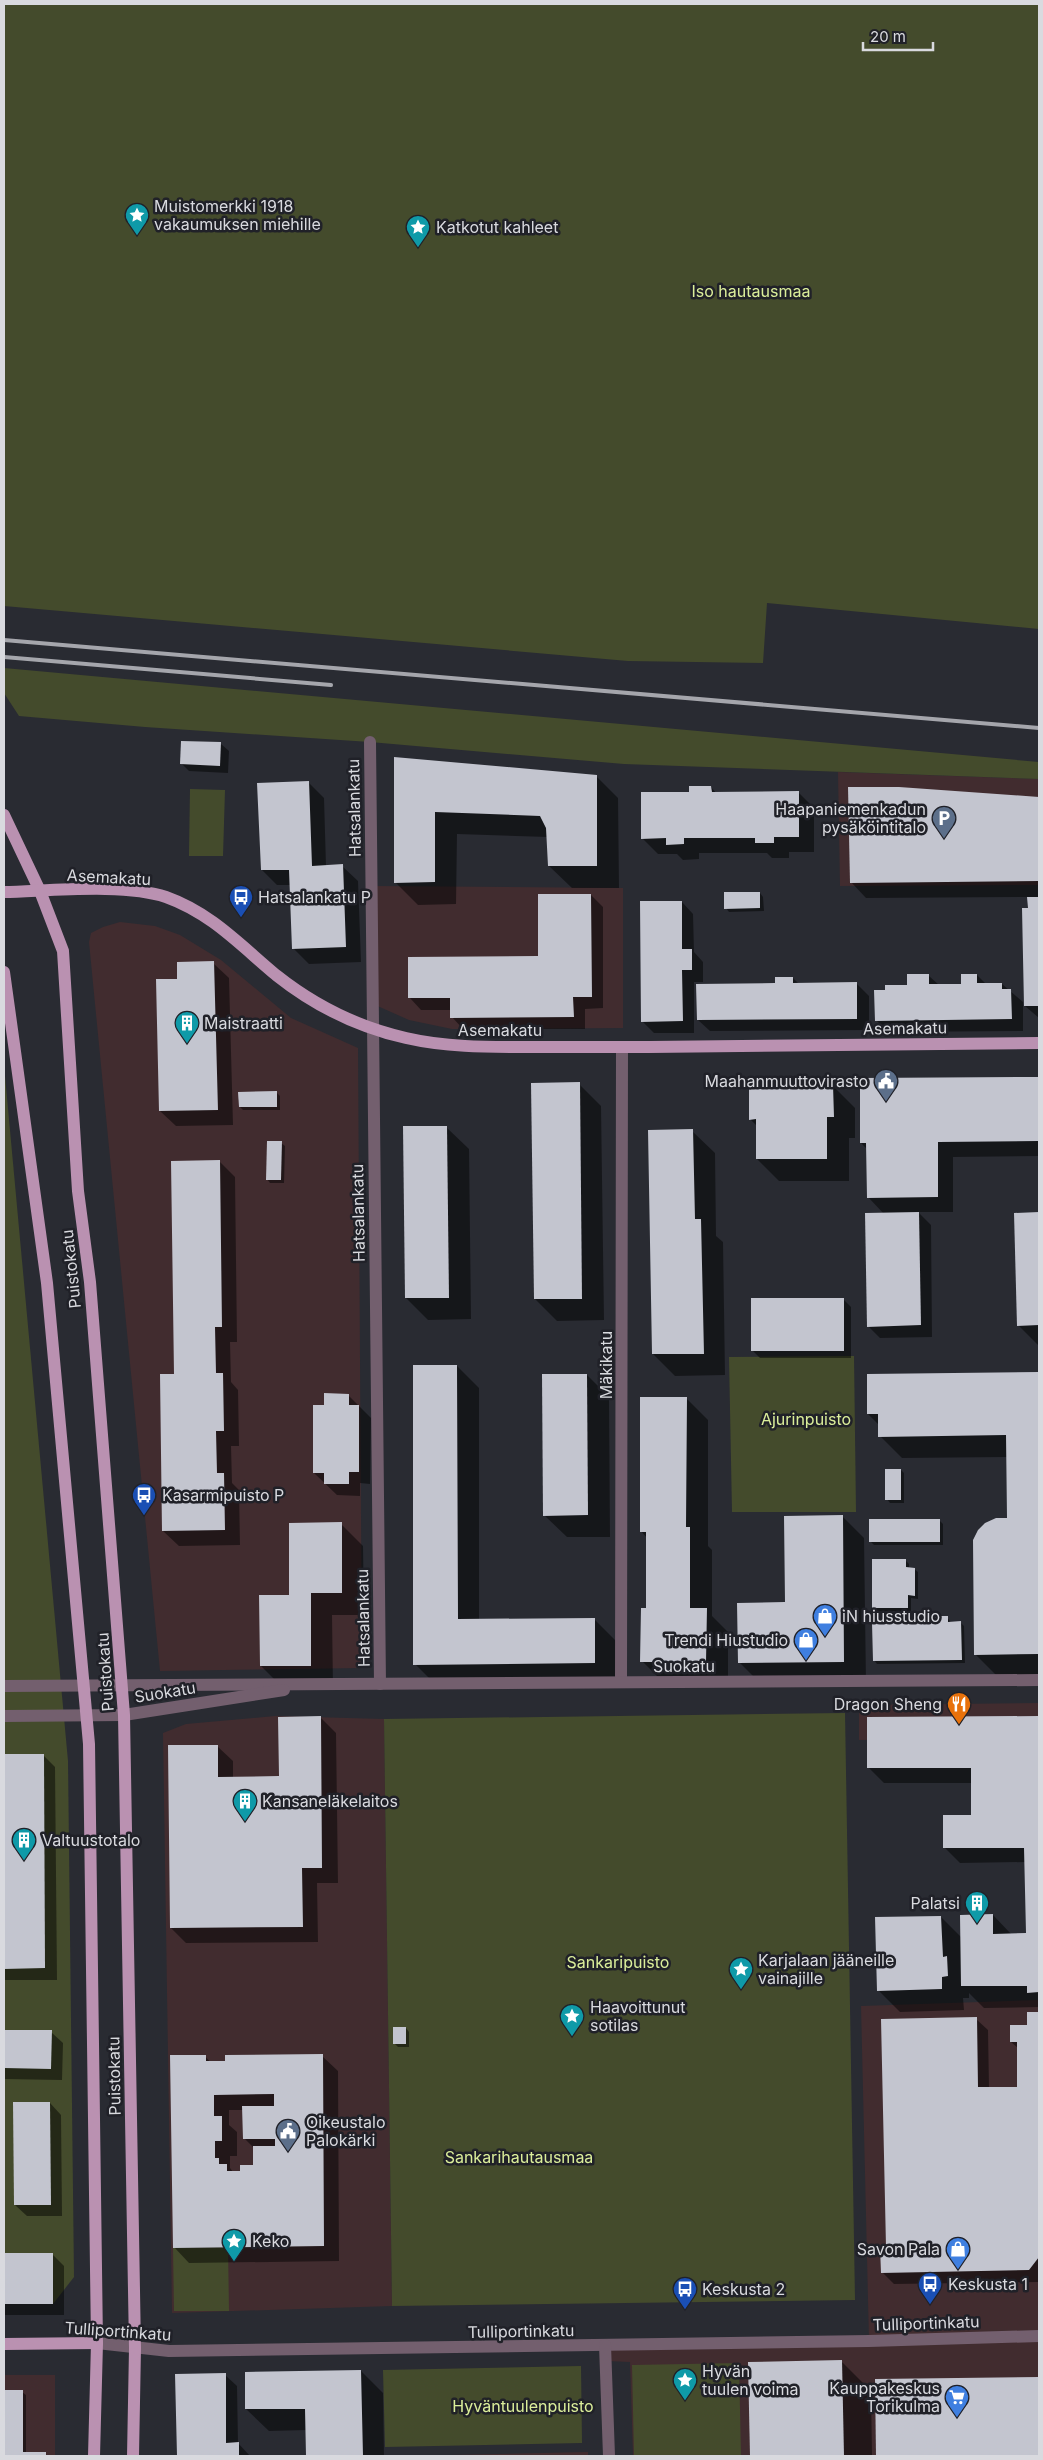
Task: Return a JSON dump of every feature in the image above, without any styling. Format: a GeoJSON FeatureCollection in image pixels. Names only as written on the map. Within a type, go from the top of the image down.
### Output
{"type":"FeatureCollection","features":[{"type":"Feature","properties":{"kind":"main road","name":"Puistokatu"},"geometry":{"type":"LineString","coordinates":[[4,815],[40,892],[62,951],[78,1191],[90,1282],[122,1685],[135,2348],[133,2456]]}},
{"type":"Feature","properties":{"kind":"main road","name":"Asemakatu"},"geometry":{"type":"LineString","coordinates":[[4,892],[135,892],[163,896],[188,906],[228,932],[277,976],[329,1012],[372,1030],[452,1046],[622,1047],[1039,1043]]}},
{"type":"Feature","properties":{"kind":"main road","name":"Puistokatu"},"geometry":{"type":"LineString","coordinates":[[4,972],[47,1283],[89,1764],[97,2343],[94,2456]]}},
{"type":"Feature","properties":{"kind":"main road","name":"Tulliportinkatu"},"geometry":{"type":"LineString","coordinates":[[4,2344],[97,2343]]}},
{"type":"Feature","properties":{"kind":"street","name":"Hatsalankatu"},"geometry":{"type":"LineString","coordinates":[[370,742],[380,1684]]}},
{"type":"Feature","properties":{"kind":"street","name":"Mäkikatu"},"geometry":{"type":"LineString","coordinates":[[621,1682],[622,1047]]}},
{"type":"Feature","properties":{"kind":"street","name":"Suokatu"},"geometry":{"type":"LineString","coordinates":[[4,1686],[1039,1680]]}},
{"type":"Feature","properties":{"kind":"street","name":"Suokatu"},"geometry":{"type":"LineString","coordinates":[[4,1716],[124,1715],[329,1683]]}},
{"type":"Feature","properties":{"kind":"street","name":"Tulliportinkatu"},"geometry":{"type":"LineString","coordinates":[[97,2343],[169,2351],[605,2345],[1039,2336]]}},
{"type":"Feature","properties":{"kind":"street"},"geometry":{"type":"LineString","coordinates":[[605,2345],[610,2456]]}},
{"type":"Feature","properties":{"kind":"shaded area","name":"Haapaniemenkadun pysäköintitalo"},"geometry":{"type":"Polygon","coordinates":[[[838,772],[1039,779],[1039,885],[840,886],[838,772]]]}},
{"type":"Feature","properties":{"kind":"shaded area"},"geometry":{"type":"Polygon","coordinates":[[[371,886],[623,888],[623,1028],[452,1029],[409,1020],[373,1004],[371,886]]]}},
{"type":"Feature","properties":{"kind":"shaded area"},"geometry":{"type":"Polygon","coordinates":[[[120,922],[155,926],[180,935],[221,960],[291,1018],[358,1048],[362,1668],[160,1671],[89,942],[91,933],[120,922]]]}},
{"type":"Feature","properties":{"kind":"shaded area"},"geometry":{"type":"Polygon","coordinates":[[[1039,1703],[1039,1738],[859,1740],[859,1705],[1039,1703]]]}},
{"type":"Feature","properties":{"kind":"shaded area"},"geometry":{"type":"Polygon","coordinates":[[[275,1716],[384,1719],[392,2306],[172,2313],[163,1733],[186,1724],[275,1716]]]}},
{"type":"Feature","properties":{"kind":"shaded area"},"geometry":{"type":"Polygon","coordinates":[[[1039,2000],[1039,2456],[633,2456],[630,2362],[607,2361],[605,2345],[869,2341],[861,2006],[1039,2000]]]}},
{"type":"Feature","properties":{"kind":"shaded area"},"geometry":{"type":"Polygon","coordinates":[[[4,2375],[55,2375],[55,2456],[4,2456],[4,2375]]]}},
{"type":"Feature","properties":{"kind":"shaded area"},"geometry":{"type":"Polygon","coordinates":[[[588,2452],[588,2456],[405,2456],[588,2452]]]}},
{"type":"Feature","properties":{"kind":"green space","name":"Iso hautausmaa"},"geometry":{"type":"Polygon","coordinates":[[[4,4],[1039,4],[1039,629],[767,603],[763,663],[628,661],[4,606],[4,4]]]}},
{"type":"Feature","properties":{"kind":"green space"},"geometry":{"type":"Polygon","coordinates":[[[4,668],[1039,762],[1039,779],[624,764],[370,742],[145,727],[19,716],[4,693],[4,668]]]}},
{"type":"Feature","properties":{"kind":"green space"},"geometry":{"type":"Polygon","coordinates":[[[190,789],[225,790],[223,856],[189,856],[190,789]]]}},
{"type":"Feature","properties":{"kind":"green space"},"geometry":{"type":"Polygon","coordinates":[[[4,1065],[68,1761],[74,2277],[53,2304],[4,2304],[4,1065]]]}},
{"type":"Feature","properties":{"kind":"green space","name":"Ajurinpuisto"},"geometry":{"type":"Polygon","coordinates":[[[854,1356],[856,1512],[732,1512],[729,1357],[854,1356]]]}},
{"type":"Feature","properties":{"kind":"green space","name":"Sankaripuisto"},"geometry":{"type":"Polygon","coordinates":[[[845,1713],[855,2300],[392,2306],[384,1719],[845,1713]]]}},
{"type":"Feature","properties":{"kind":"green space"},"geometry":{"type":"Polygon","coordinates":[[[228,2247],[229,2311],[174,2311],[173,2248],[228,2247]]]}},
{"type":"Feature","properties":{"kind":"green space"},"geometry":{"type":"Polygon","coordinates":[[[739,2363],[741,2456],[634,2456],[632,2365],[739,2363]]]}},
{"type":"Feature","properties":{"kind":"green space","name":"Hyväntuulenpuisto"},"geometry":{"type":"Polygon","coordinates":[[[581,2366],[582,2443],[385,2447],[383,2370],[581,2366]]]}},
{"type":"Feature","properties":{"kind":"building"},"geometry":{"type":"Polygon","coordinates":[[[181,741],[221,742],[220,766],[180,764],[181,741]]]}},
{"type":"Feature","properties":{"kind":"building"},"geometry":{"type":"Polygon","coordinates":[[[394,757],[597,775],[597,866],[548,866],[546,828],[540,816],[435,812],[435,882],[394,883],[394,757]]]}},
{"type":"Feature","properties":{"kind":"building"},"geometry":{"type":"Polygon","coordinates":[[[309,781],[312,866],[343,864],[346,947],[292,949],[289,870],[261,870],[257,783],[309,781]]]}},
{"type":"Feature","properties":{"kind":"building"},"geometry":{"type":"Polygon","coordinates":[[[689,786],[711,786],[712,792],[799,791],[799,837],[774,837],[774,843],[755,843],[755,838],[684,838],[684,844],[666,845],[666,838],[641,839],[641,792],[689,792],[689,786]]]}},
{"type":"Feature","properties":{"kind":"building","name":"Haapaniemenkadun pysäköintitalo"},"geometry":{"type":"Polygon","coordinates":[[[848,787],[899,787],[1039,797],[1039,881],[850,883],[848,787]]]}},
{"type":"Feature","properties":{"kind":"building"},"geometry":{"type":"Polygon","coordinates":[[[724,892],[760,892],[760,908],[724,909],[724,892]]]}},
{"type":"Feature","properties":{"kind":"building"},"geometry":{"type":"Polygon","coordinates":[[[538,894],[591,894],[592,997],[573,997],[574,1017],[450,1018],[450,998],[408,998],[408,957],[538,956],[538,894]]]}},
{"type":"Feature","properties":{"kind":"building"},"geometry":{"type":"Polygon","coordinates":[[[1027,897],[1039,897],[1039,1006],[1024,1006],[1022,908],[1028,908],[1027,897]]]}},
{"type":"Feature","properties":{"kind":"building"},"geometry":{"type":"Polygon","coordinates":[[[640,901],[682,901],[682,949],[692,949],[692,970],[682,970],[683,1021],[641,1022],[640,901]]]}},
{"type":"Feature","properties":{"kind":"building","name":"Maistraatti"},"geometry":{"type":"Polygon","coordinates":[[[214,961],[218,1110],[159,1111],[156,979],[177,979],[177,962],[214,961]]]}},
{"type":"Feature","properties":{"kind":"building"},"geometry":{"type":"Polygon","coordinates":[[[907,974],[929,974],[929,984],[961,984],[961,974],[977,974],[977,983],[1002,983],[1002,989],[1011,989],[1012,1019],[875,1021],[874,990],[885,990],[885,985],[907,985],[907,974]]]}},
{"type":"Feature","properties":{"kind":"building"},"geometry":{"type":"Polygon","coordinates":[[[775,977],[793,977],[793,983],[857,982],[857,1019],[697,1020],[696,984],[775,983],[775,977]]]}},
{"type":"Feature","properties":{"kind":"building"},"geometry":{"type":"Polygon","coordinates":[[[1038,1077],[1038,1141],[938,1142],[938,1197],[867,1198],[866,1143],[860,1143],[860,1078],[1038,1077]]]}},
{"type":"Feature","properties":{"kind":"building"},"geometry":{"type":"Polygon","coordinates":[[[580,1082],[582,1299],[534,1299],[531,1083],[580,1082]]]}},
{"type":"Feature","properties":{"kind":"building"},"geometry":{"type":"Polygon","coordinates":[[[749,1085],[833,1085],[834,1117],[827,1117],[827,1159],[756,1159],[756,1119],[749,1120],[749,1085]]]}},
{"type":"Feature","properties":{"kind":"building"},"geometry":{"type":"Polygon","coordinates":[[[277,1091],[277,1107],[239,1107],[238,1092],[277,1091]]]}},
{"type":"Feature","properties":{"kind":"building"},"geometry":{"type":"Polygon","coordinates":[[[403,1126],[447,1126],[449,1298],[405,1298],[403,1126]]]}},
{"type":"Feature","properties":{"kind":"building"},"geometry":{"type":"Polygon","coordinates":[[[693,1129],[695,1219],[701,1219],[704,1354],[652,1354],[648,1130],[693,1129]]]}},
{"type":"Feature","properties":{"kind":"building"},"geometry":{"type":"Polygon","coordinates":[[[267,1141],[282,1141],[281,1180],[266,1180],[267,1141]]]}},
{"type":"Feature","properties":{"kind":"building"},"geometry":{"type":"Polygon","coordinates":[[[220,1160],[222,1327],[215,1327],[216,1373],[223,1373],[224,1431],[216,1431],[217,1473],[224,1473],[225,1530],[162,1531],[160,1374],[174,1374],[171,1161],[220,1160]]]}},
{"type":"Feature","properties":{"kind":"building"},"geometry":{"type":"Polygon","coordinates":[[[919,1212],[921,1325],[867,1327],[865,1213],[919,1212]]]}},
{"type":"Feature","properties":{"kind":"building"},"geometry":{"type":"Polygon","coordinates":[[[1039,1212],[1039,1325],[1017,1326],[1014,1213],[1039,1212]]]}},
{"type":"Feature","properties":{"kind":"building"},"geometry":{"type":"Polygon","coordinates":[[[751,1298],[844,1298],[844,1351],[751,1351],[751,1298]]]}},
{"type":"Feature","properties":{"kind":"building"},"geometry":{"type":"Polygon","coordinates":[[[413,1365],[457,1365],[458,1619],[595,1618],[595,1663],[413,1665],[413,1365]]]}},
{"type":"Feature","properties":{"kind":"building"},"geometry":{"type":"Polygon","coordinates":[[[1039,1372],[1039,1654],[974,1655],[973,1540],[978,1530],[985,1523],[996,1518],[1007,1518],[1006,1435],[878,1437],[878,1414],[867,1414],[867,1374],[1039,1372]]]}},
{"type":"Feature","properties":{"kind":"building"},"geometry":{"type":"Polygon","coordinates":[[[542,1374],[587,1374],[588,1515],[543,1516],[542,1374]]]}},
{"type":"Feature","properties":{"kind":"building"},"geometry":{"type":"Polygon","coordinates":[[[324,1393],[349,1394],[349,1405],[359,1405],[359,1472],[349,1472],[349,1484],[324,1484],[324,1473],[313,1473],[313,1405],[324,1405],[324,1393]]]}},
{"type":"Feature","properties":{"kind":"building"},"geometry":{"type":"Polygon","coordinates":[[[640,1397],[687,1397],[686,1527],[690,1527],[690,1608],[707,1608],[706,1662],[640,1662],[641,1608],[646,1608],[646,1532],[640,1532],[640,1397]]]}},
{"type":"Feature","properties":{"kind":"building"},"geometry":{"type":"Polygon","coordinates":[[[885,1469],[901,1469],[901,1500],[885,1500],[885,1469]]]}},
{"type":"Feature","properties":{"kind":"building"},"geometry":{"type":"Polygon","coordinates":[[[843,1515],[844,1662],[738,1663],[737,1603],[785,1602],[784,1516],[843,1515]]]}},
{"type":"Feature","properties":{"kind":"building"},"geometry":{"type":"Polygon","coordinates":[[[869,1519],[940,1519],[940,1542],[869,1542],[869,1519]]]}},
{"type":"Feature","properties":{"kind":"building"},"geometry":{"type":"Polygon","coordinates":[[[342,1522],[342,1593],[311,1593],[311,1666],[260,1666],[259,1595],[289,1595],[289,1523],[342,1522]]]}},
{"type":"Feature","properties":{"kind":"building"},"geometry":{"type":"Polygon","coordinates":[[[872,1559],[906,1559],[906,1567],[915,1568],[915,1596],[908,1595],[908,1608],[872,1608],[872,1559]]]}},
{"type":"Feature","properties":{"kind":"building"},"geometry":{"type":"Polygon","coordinates":[[[916,1616],[948,1616],[948,1622],[961,1621],[962,1660],[873,1661],[872,1623],[883,1623],[883,1617],[897,1617],[897,1623],[916,1622],[916,1616]]]}},
{"type":"Feature","properties":{"kind":"building","name":"Kansaneläkelaitos"},"geometry":{"type":"Polygon","coordinates":[[[321,1716],[322,1868],[302,1868],[303,1927],[170,1928],[168,1745],[218,1745],[218,1777],[279,1776],[278,1717],[321,1716]]]}},
{"type":"Feature","properties":{"kind":"building"},"geometry":{"type":"Polygon","coordinates":[[[1039,1716],[1039,1992],[1027,1993],[1027,1986],[961,1986],[960,1915],[993,1914],[993,1934],[1026,1933],[1024,1848],[943,1848],[943,1815],[971,1815],[971,1768],[867,1768],[867,1717],[1039,1716]]]}},
{"type":"Feature","properties":{"kind":"building","name":"Valtuustotalo"},"geometry":{"type":"Polygon","coordinates":[[[4,1754],[44,1754],[45,1968],[4,1969],[4,1754]]]}},
{"type":"Feature","properties":{"kind":"building"},"geometry":{"type":"Polygon","coordinates":[[[941,1916],[943,1957],[947,1956],[948,1976],[942,1977],[942,1989],[877,1991],[875,1917],[941,1916]]]}},
{"type":"Feature","properties":{"kind":"building"},"geometry":{"type":"Polygon","coordinates":[[[1027,2012],[1039,2012],[1039,2257],[1029,2270],[881,2273],[880,2247],[886,2247],[881,2019],[977,2017],[978,2087],[1017,2087],[1017,2042],[1010,2042],[1010,2025],[1027,2025],[1027,2012]]]}},
{"type":"Feature","properties":{"kind":"building"},"geometry":{"type":"Polygon","coordinates":[[[393,2027],[406,2027],[406,2044],[393,2044],[393,2027]]]}},
{"type":"Feature","properties":{"kind":"building"},"geometry":{"type":"Polygon","coordinates":[[[4,2030],[52,2030],[51,2069],[4,2068],[4,2030]]]}},
{"type":"Feature","properties":{"kind":"building","name":"Oikeustalo Palokärki"},"geometry":{"type":"Polygon","coordinates":[[[323,2054],[324,2246],[173,2248],[170,2055],[206,2055],[206,2061],[225,2061],[225,2055],[323,2054]],[[274,2094],[214,2095],[214,2116],[222,2116],[222,2141],[215,2141],[215,2158],[219,2158],[219,2164],[227,2164],[227,2171],[240,2171],[240,2165],[253,2165],[253,2146],[275,2146],[275,2139],[243,2139],[242,2106],[274,2106],[274,2094]]]}},
{"type":"Feature","properties":{"kind":"building"},"geometry":{"type":"Polygon","coordinates":[[[13,2102],[50,2102],[51,2205],[14,2205],[13,2102]]]}},
{"type":"Feature","properties":{"kind":"building"},"geometry":{"type":"Polygon","coordinates":[[[4,2253],[53,2253],[53,2304],[4,2304],[4,2253]]]}},
{"type":"Feature","properties":{"kind":"building"},"geometry":{"type":"Polygon","coordinates":[[[842,2360],[844,2456],[750,2456],[748,2362],[842,2360]]]}},
{"type":"Feature","properties":{"kind":"building"},"geometry":{"type":"Polygon","coordinates":[[[361,2370],[363,2456],[306,2456],[305,2409],[245,2409],[245,2372],[361,2370]]]}},
{"type":"Feature","properties":{"kind":"building"},"geometry":{"type":"Polygon","coordinates":[[[226,2373],[226,2443],[239,2442],[239,2456],[177,2456],[175,2374],[226,2373]]]}},
{"type":"Feature","properties":{"kind":"building","name":"Kauppakeskus Torikulma"},"geometry":{"type":"Polygon","coordinates":[[[1039,2377],[1039,2456],[876,2456],[875,2379],[1039,2377]]]}},
{"type":"Feature","properties":{"kind":"building"},"geometry":{"type":"Polygon","coordinates":[[[4,2390],[23,2390],[23,2452],[46,2452],[46,2456],[4,2456],[4,2390]]]}},
{"type":"Feature","properties":{"kind":"railway"},"geometry":{"type":"LineString","coordinates":[[4,640],[1039,728]]}},
{"type":"Feature","properties":{"kind":"railway"},"geometry":{"type":"LineString","coordinates":[[4,657],[331,685]]}},
{"type":"Feature","properties":{"kind":"place","name":"Muistomerkki 1918 vakaumuksen miehille"},"geometry":{"type":"Point","coordinates":[137,236]}},
{"type":"Feature","properties":{"kind":"place","name":"Katkotut kahleet"},"geometry":{"type":"Point","coordinates":[418,248]}},
{"type":"Feature","properties":{"kind":"place","name":"Haapaniemenkadun pysäköintitalo"},"geometry":{"type":"Point","coordinates":[944,839]}},
{"type":"Feature","properties":{"kind":"place","name":"Hatsalankatu P"},"geometry":{"type":"Point","coordinates":[241,918]}},
{"type":"Feature","properties":{"kind":"place","name":"Maistraatti"},"geometry":{"type":"Point","coordinates":[187,1044]}},
{"type":"Feature","properties":{"kind":"place","name":"Maahanmuuttovirasto"},"geometry":{"type":"Point","coordinates":[886,1102]}},
{"type":"Feature","properties":{"kind":"place","name":"Kasarmipuisto P"},"geometry":{"type":"Point","coordinates":[144,1516]}},
{"type":"Feature","properties":{"kind":"place","name":"iN hiusstudio"},"geometry":{"type":"Point","coordinates":[825,1637]}},
{"type":"Feature","properties":{"kind":"place","name":"Trendi Hiustudio"},"geometry":{"type":"Point","coordinates":[806,1661]}},
{"type":"Feature","properties":{"kind":"place","name":"Dragon Sheng"},"geometry":{"type":"Point","coordinates":[959,1725]}},
{"type":"Feature","properties":{"kind":"place","name":"Kansaneläkelaitos"},"geometry":{"type":"Point","coordinates":[245,1822]}},
{"type":"Feature","properties":{"kind":"place","name":"Valtuustotalo"},"geometry":{"type":"Point","coordinates":[24,1861]}},
{"type":"Feature","properties":{"kind":"place","name":"Palatsi"},"geometry":{"type":"Point","coordinates":[977,1924]}},
{"type":"Feature","properties":{"kind":"place","name":"Karjalaan jääneille vainajille"},"geometry":{"type":"Point","coordinates":[741,1990]}},
{"type":"Feature","properties":{"kind":"place","name":"Haavoittunut sotilas"},"geometry":{"type":"Point","coordinates":[572,2037]}},
{"type":"Feature","properties":{"kind":"place","name":"Oikeustalo Palokärki"},"geometry":{"type":"Point","coordinates":[288,2152]}},
{"type":"Feature","properties":{"kind":"place","name":"Keko"},"geometry":{"type":"Point","coordinates":[234,2262]}},
{"type":"Feature","properties":{"kind":"place","name":"Savon Pala"},"geometry":{"type":"Point","coordinates":[958,2270]}},
{"type":"Feature","properties":{"kind":"place","name":"Keskusta 1"},"geometry":{"type":"Point","coordinates":[930,2305]}},
{"type":"Feature","properties":{"kind":"place","name":"Keskusta 2"},"geometry":{"type":"Point","coordinates":[685,2310]}},
{"type":"Feature","properties":{"kind":"place","name":"Hyvän tuulen voima"},"geometry":{"type":"Point","coordinates":[685,2401]}},
{"type":"Feature","properties":{"kind":"place","name":"Kauppakeskus Torikulma"},"geometry":{"type":"Point","coordinates":[957,2418]}},
{"type":"Feature","properties":{"kind":"park label","name":"Sankarihautausmaa"},"geometry":{"type":"Point","coordinates":[519,2157]}}]}
